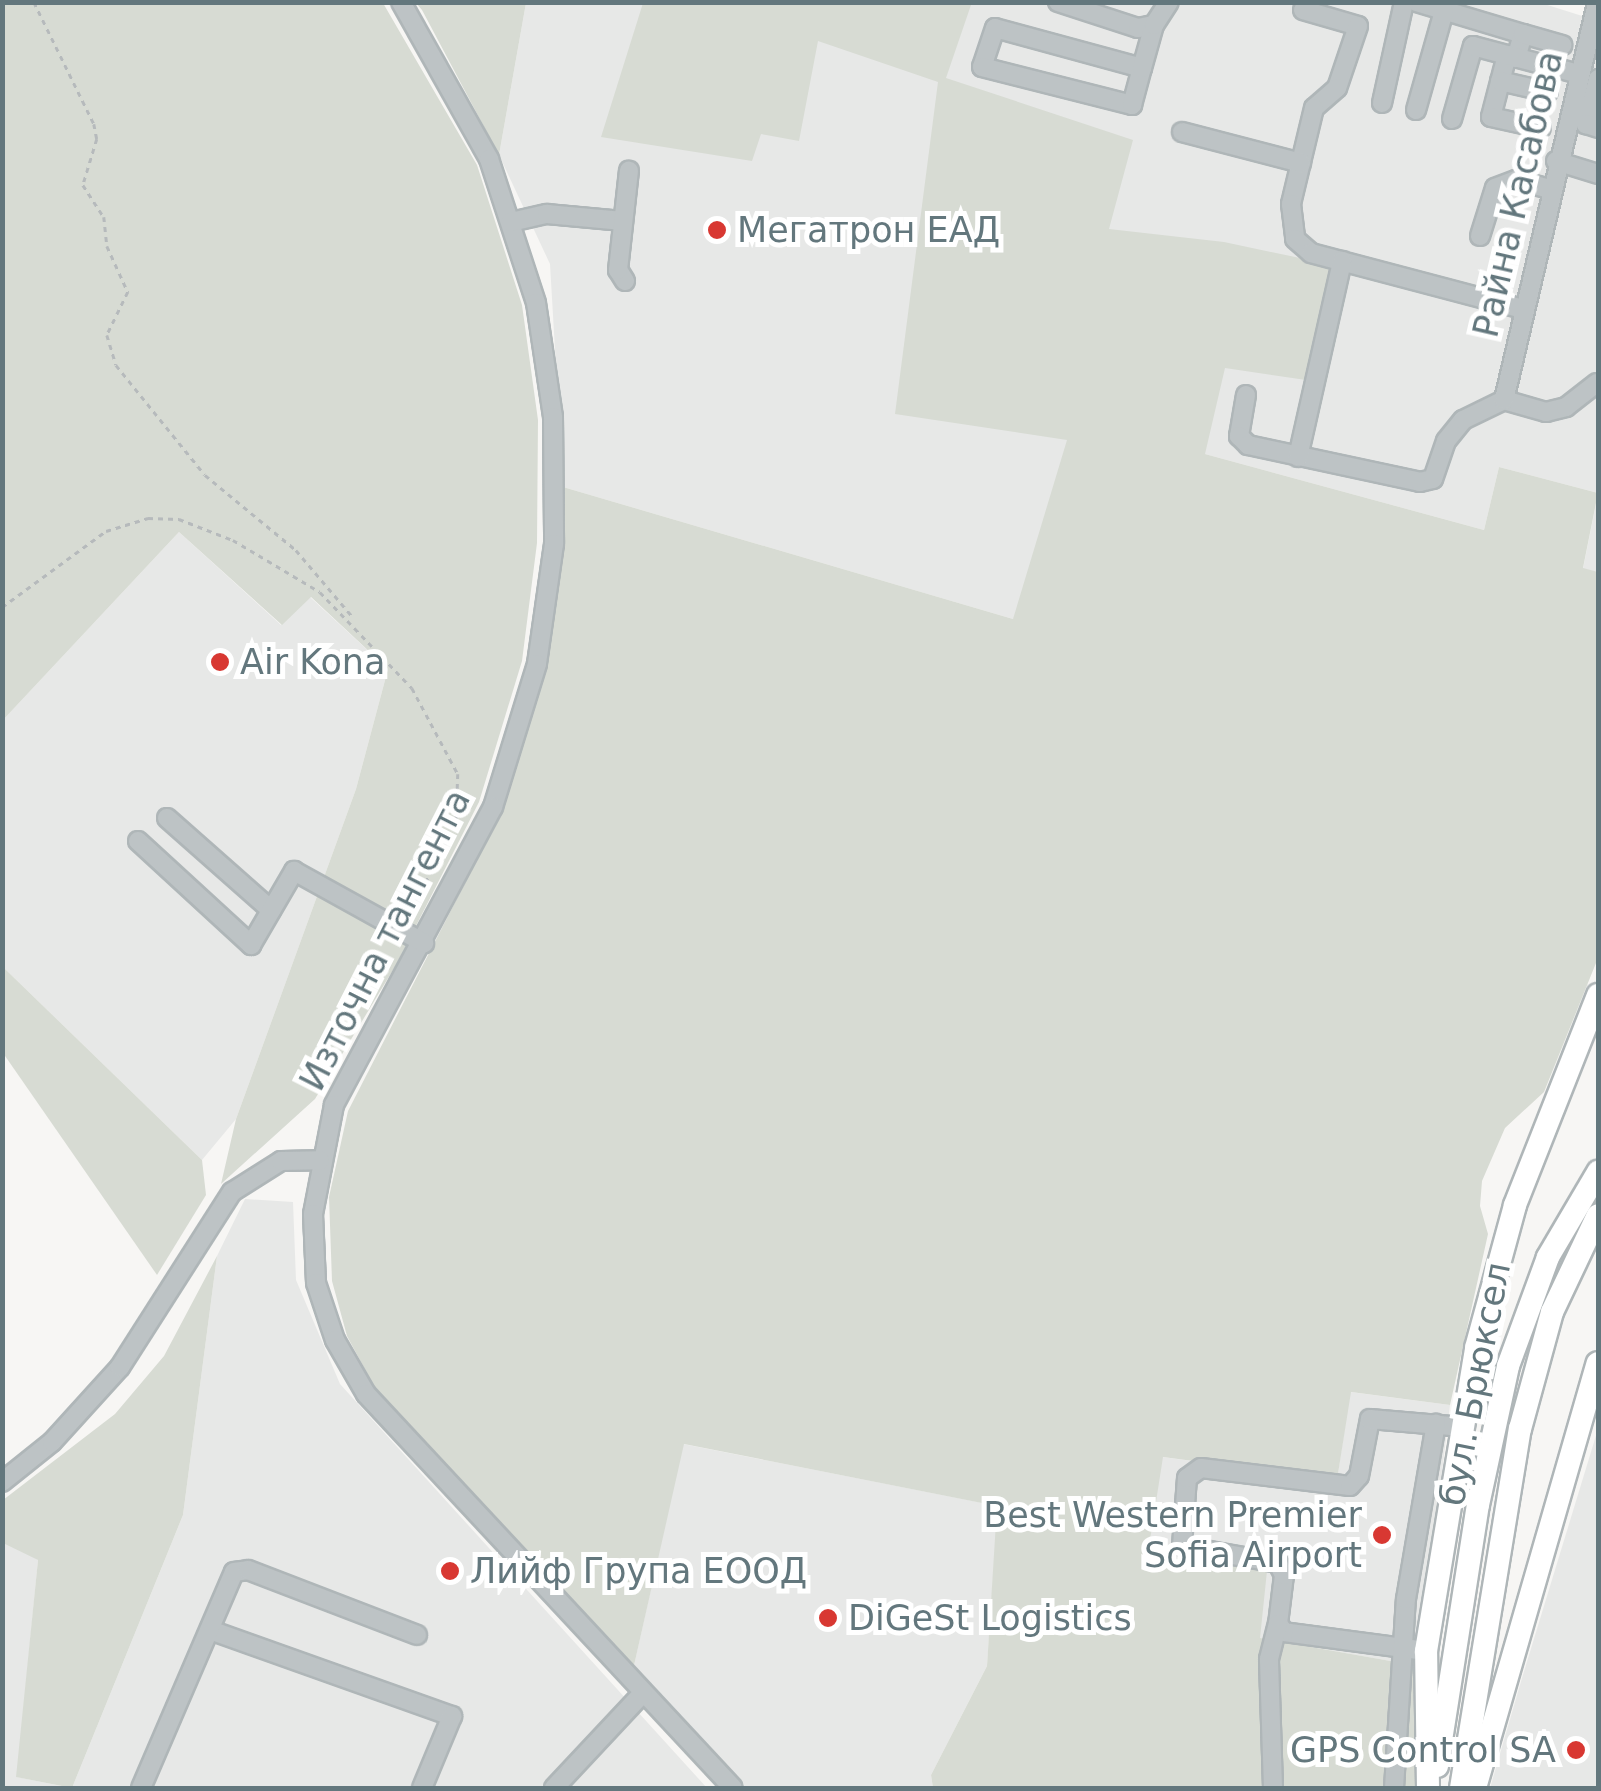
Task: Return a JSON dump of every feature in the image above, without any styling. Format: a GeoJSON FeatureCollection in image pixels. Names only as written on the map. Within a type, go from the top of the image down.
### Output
{"type":"FeatureCollection","features":[{"type":"Feature","properties":{"kind":"main road","name":"бул. Брюксел"},"geometry":{"type":"LineString","coordinates":[[1431,1788],[1415,1650],[1462,1427],[1515,1206],[1598,996]]}},
{"type":"Feature","properties":{"kind":"main road","name":"бул. Брюксел"},"geometry":{"type":"LineString","coordinates":[[1431,1788],[1478,1504],[1529,1305],[1598,1172]]}},
{"type":"Feature","properties":{"kind":"main road","name":"бул. Брюксел"},"geometry":{"type":"LineString","coordinates":[[1460,1788],[1504,1506],[1552,1312],[1598,1215]]}},
{"type":"Feature","properties":{"kind":"main road"},"geometry":{"type":"LineString","coordinates":[[1476,1788],[1598,1363]]}},
{"type":"Feature","properties":{"kind":"street","name":"Източна тангента"},"geometry":{"type":"LineString","coordinates":[[402,2],[489,159],[536,303],[553,417],[554,544],[537,664],[493,807],[424,943],[334,1105],[320,1160],[313,1214],[316,1283],[335,1340],[366,1394],[733,1788]]}},
{"type":"Feature","properties":{"kind":"street"},"geometry":{"type":"LineString","coordinates":[[1058,2],[1138,28],[1154,24]]}},
{"type":"Feature","properties":{"kind":"street"},"geometry":{"type":"LineString","coordinates":[[1142,68],[995,28],[982,67],[1132,105],[1154,24],[1168,2]]}},
{"type":"Feature","properties":{"kind":"street"},"geometry":{"type":"LineString","coordinates":[[1382,103],[1404,2]]}},
{"type":"Feature","properties":{"kind":"street"},"geometry":{"type":"LineString","coordinates":[[1416,2],[1562,45]]}},
{"type":"Feature","properties":{"kind":"street","name":"Райна Касабова"},"geometry":{"type":"LineString","coordinates":[[1504,400],[1556,162],[1597,2]]}},
{"type":"Feature","properties":{"kind":"street"},"geometry":{"type":"LineString","coordinates":[[1303,10],[1358,26],[1337,88],[1314,108],[1291,204],[1295,239],[1310,252],[1523,309]]}},
{"type":"Feature","properties":{"kind":"street"},"geometry":{"type":"LineString","coordinates":[[1416,110],[1444,10]]}},
{"type":"Feature","properties":{"kind":"street"},"geometry":{"type":"LineString","coordinates":[[1523,34],[1500,81],[1489,123],[1540,128]]}},
{"type":"Feature","properties":{"kind":"street"},"geometry":{"type":"LineString","coordinates":[[1452,120],[1473,46],[1579,74]]}},
{"type":"Feature","properties":{"kind":"street"},"geometry":{"type":"LineString","coordinates":[[1598,80],[1586,124],[1598,128]]}},
{"type":"Feature","properties":{"kind":"street"},"geometry":{"type":"LineString","coordinates":[[1500,81],[1548,92]]}},
{"type":"Feature","properties":{"kind":"street"},"geometry":{"type":"LineString","coordinates":[[1182,132],[1301,162]]}},
{"type":"Feature","properties":{"kind":"street"},"geometry":{"type":"LineString","coordinates":[[1556,162],[1598,174]]}},
{"type":"Feature","properties":{"kind":"street"},"geometry":{"type":"LineString","coordinates":[[625,282],[618,270],[629,171]]}},
{"type":"Feature","properties":{"kind":"street"},"geometry":{"type":"LineString","coordinates":[[1480,236],[1495,188],[1516,180],[1550,189]]}},
{"type":"Feature","properties":{"kind":"street"},"geometry":{"type":"LineString","coordinates":[[511,222],[548,214],[623,221]]}},
{"type":"Feature","properties":{"kind":"street"},"geometry":{"type":"LineString","coordinates":[[1298,457],[1342,261]]}},
{"type":"Feature","properties":{"kind":"street"},"geometry":{"type":"LineString","coordinates":[[1246,395],[1239,436],[1248,445],[1433,480],[1446,441],[1463,420],[1504,400],[1546,412],[1566,407],[1597,383]]}},
{"type":"Feature","properties":{"kind":"street"},"geometry":{"type":"LineString","coordinates":[[167,818],[271,910]]}},
{"type":"Feature","properties":{"kind":"street"},"geometry":{"type":"LineString","coordinates":[[138,841],[251,945],[294,871],[424,943]]}},
{"type":"Feature","properties":{"kind":"street"},"geometry":{"type":"LineString","coordinates":[[2,1482],[52,1442],[120,1366],[232,1192],[280,1162],[320,1160]]}},
{"type":"Feature","properties":{"kind":"street"},"geometry":{"type":"LineString","coordinates":[[1273,1788],[1269,1660],[1284,1570],[1278,1563],[1182,1546],[1189,1474],[1201,1468],[1350,1486],[1359,1476],[1370,1419],[1462,1427]]}},
{"type":"Feature","properties":{"kind":"street"},"geometry":{"type":"LineString","coordinates":[[1394,1788],[1415,1650],[1436,1424]]}},
{"type":"Feature","properties":{"kind":"street"},"geometry":{"type":"LineString","coordinates":[[142,1788],[240,1570],[417,1635]]}},
{"type":"Feature","properties":{"kind":"street"},"geometry":{"type":"LineString","coordinates":[[1278,1624],[1289,1633],[1415,1650]]}},
{"type":"Feature","properties":{"kind":"street"},"geometry":{"type":"LineString","coordinates":[[210,1630],[452,1716],[422,1788]]}},
{"type":"Feature","properties":{"kind":"street"},"geometry":{"type":"LineString","coordinates":[[554,1788],[643,1693]]}},
{"type":"Feature","properties":{"kind":"path"},"geometry":{"type":"LineString","coordinates":[[34,2],[94,124],[97,139],[83,185],[104,216],[107,246],[128,292],[126,307],[107,335],[111,356],[194,462],[296,550],[412,688],[458,774],[456,825],[403,932]]}},
{"type":"Feature","properties":{"kind":"path"},"geometry":{"type":"LineString","coordinates":[[2,608],[106,531],[148,518],[179,519],[248,548],[320,592],[359,626]]}},
{"type":"Feature","properties":{"kind":"shaded area"},"geometry":{"type":"Polygon","coordinates":[[[972,2],[946,78],[1133,140],[1109,229],[1224,242],[1333,265],[1306,380],[1225,368],[1205,454],[1484,530],[1499,467],[1598,493],[1583,568],[1598,572],[1598,958],[1544,1092],[1505,1128],[1482,1181],[1480,1206],[1488,1234],[1450,1405],[1351,1392],[1337,1480],[1163,1457],[1148,1553],[1267,1571],[1260,1638],[1419,1666],[1416,1788],[933,1788],[931,1775],[987,1666],[997,1506],[684,1444],[633,1670],[375,1388],[347,1336],[332,1281],[329,1197],[348,1111],[502,811],[546,666],[563,487],[1013,619],[1067,440],[895,414],[938,82],[818,41],[799,141],[761,134],[752,161],[601,137],[643,3],[972,2]]]}},
{"type":"Feature","properties":{"kind":"shaded area"},"geometry":{"type":"Polygon","coordinates":[[[1538,2],[1598,21],[1598,493],[1499,467],[1484,530],[1205,454],[1013,619],[563,487],[550,264],[499,155],[526,3],[1538,2]]]}},
{"type":"Feature","properties":{"kind":"shaded area"},"geometry":{"type":"Polygon","coordinates":[[[3,3],[383,3],[477,165],[522,305],[538,420],[537,543],[522,661],[479,802],[396,965],[315,1099],[221,1184],[236,1119],[356,789],[388,669],[311,597],[282,625],[179,532],[3,720],[3,3]]]}},
{"type":"Feature","properties":{"kind":"shaded area"},"geometry":{"type":"Polygon","coordinates":[[[416,3],[526,3],[499,155],[422,10],[416,3]]]}},
{"type":"Feature","properties":{"kind":"shaded area"},"geometry":{"type":"Polygon","coordinates":[[[1598,494],[1598,572],[1583,569],[1598,494]]]}},
{"type":"Feature","properties":{"kind":"shaded area"},"geometry":{"type":"Polygon","coordinates":[[[179,532],[281,625],[310,597],[388,669],[356,789],[236,1119],[202,1160],[3,967],[2,721],[179,532]]]}},
{"type":"Feature","properties":{"kind":"shaded area"},"geometry":{"type":"Polygon","coordinates":[[[3,967],[202,1160],[206,1195],[157,1275],[3,1053],[3,967]]]}},
{"type":"Feature","properties":{"kind":"shaded area"},"geometry":{"type":"Polygon","coordinates":[[[245,1199],[293,1202],[296,1280],[340,1384],[707,1788],[72,1788],[183,1515],[217,1256],[245,1199]]]}},
{"type":"Feature","properties":{"kind":"shaded area"},"geometry":{"type":"Polygon","coordinates":[[[217,1256],[183,1515],[72,1788],[16,1777],[38,1560],[3,1543],[3,1500],[115,1414],[164,1356],[217,1256]]]}},
{"type":"Feature","properties":{"kind":"shaded area"},"geometry":{"type":"Polygon","coordinates":[[[1350,1392],[1450,1405],[1419,1666],[1259,1638],[1148,1554],[1162,1457],[1337,1480],[1350,1392]]]}},
{"type":"Feature","properties":{"kind":"shaded area"},"geometry":{"type":"Polygon","coordinates":[[[1598,1429],[1598,1788],[1490,1788],[1522,1678],[1598,1429]]]}},
{"type":"Feature","properties":{"kind":"shaded area"},"geometry":{"type":"Polygon","coordinates":[[[683,1444],[998,1506],[987,1666],[931,1775],[933,1788],[746,1788],[633,1670],[683,1444]]]}},
{"type":"Feature","properties":{"kind":"shaded area"},"geometry":{"type":"Polygon","coordinates":[[[5,1539],[38,1560],[17,1777],[71,1788],[3,1788],[5,1539]]]}},
{"type":"Feature","properties":{"kind":"place","name":"Мегатрон ЕАД"},"geometry":{"type":"Point","coordinates":[717,230]}},
{"type":"Feature","properties":{"kind":"place","name":"Air Kona"},"geometry":{"type":"Point","coordinates":[220,662]}},
{"type":"Feature","properties":{"kind":"place","name":"Best Western Premier Sofia Airport"},"geometry":{"type":"Point","coordinates":[1382,1535]}},
{"type":"Feature","properties":{"kind":"place","name":"Лийф Група ЕООД"},"geometry":{"type":"Point","coordinates":[450,1571]}},
{"type":"Feature","properties":{"kind":"place","name":"DiGeSt Logistics"},"geometry":{"type":"Point","coordinates":[828,1618]}},
{"type":"Feature","properties":{"kind":"place","name":"GPS Control SA"},"geometry":{"type":"Point","coordinates":[1576,1750]}}]}
